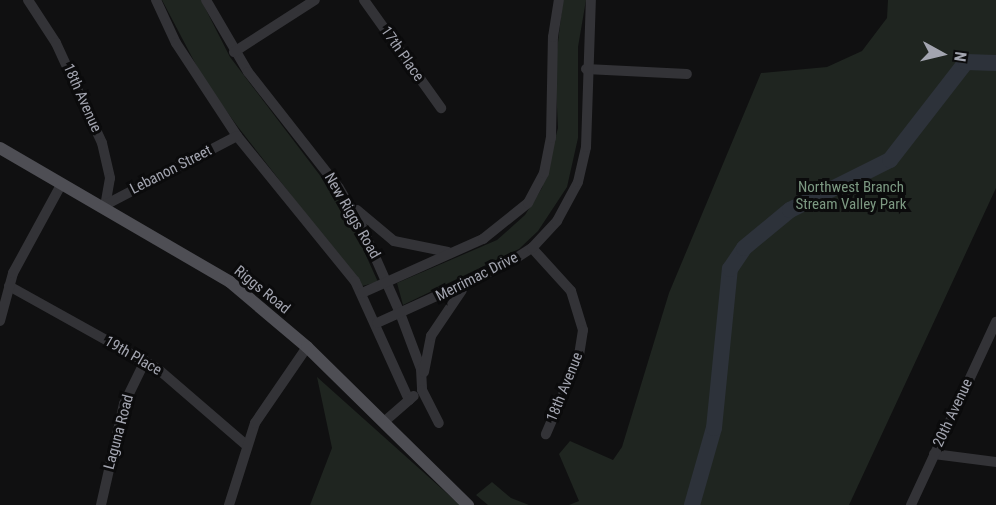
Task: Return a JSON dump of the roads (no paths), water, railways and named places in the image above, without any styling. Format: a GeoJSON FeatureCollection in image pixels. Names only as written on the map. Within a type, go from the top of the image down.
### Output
{"type":"FeatureCollection","features":[{"type":"Feature","properties":{"kind":"main road","name":"Riggs Road"},"geometry":{"type":"LineString","coordinates":[[0,148],[105,205],[230,282],[307,347],[385,421],[468,505]]}},
{"type":"Feature","properties":{"kind":"street","name":"18th Avenue"},"geometry":{"type":"LineString","coordinates":[[28,0],[56,43],[106,153],[105,205]]}},
{"type":"Feature","properties":{"kind":"street","name":"New Riggs Road"},"geometry":{"type":"LineString","coordinates":[[156,0],[176,43],[237,136],[362,293],[409,400]]}},
{"type":"Feature","properties":{"kind":"street","name":"New Riggs Road"},"geometry":{"type":"LineString","coordinates":[[206,0],[234,52],[339,188],[387,282],[422,369],[422,390],[439,423]]}},
{"type":"Feature","properties":{"kind":"street"},"geometry":{"type":"LineString","coordinates":[[234,52],[315,0]]}},
{"type":"Feature","properties":{"kind":"street","name":"17th Place"},"geometry":{"type":"LineString","coordinates":[[364,0],[441,108]]}},
{"type":"Feature","properties":{"kind":"street"},"geometry":{"type":"LineString","coordinates":[[362,293],[457,250],[510,222],[544,173],[559,0]]}},
{"type":"Feature","properties":{"kind":"street","name":"Merrimac Drive"},"geometry":{"type":"LineString","coordinates":[[377,323],[474,281],[532,248],[565,208],[582,170],[591,0]]}},
{"type":"Feature","properties":{"kind":"street"},"geometry":{"type":"LineString","coordinates":[[586,69],[687,74]]}},
{"type":"Feature","properties":{"kind":"street","name":"Lebanon Street"},"geometry":{"type":"LineString","coordinates":[[105,205],[237,136]]}},
{"type":"Feature","properties":{"kind":"street"},"geometry":{"type":"LineString","coordinates":[[0,321],[9,286],[62,183]]}},
{"type":"Feature","properties":{"kind":"street"},"geometry":{"type":"LineString","coordinates":[[339,188],[394,241],[436,253],[457,250]]}},
{"type":"Feature","properties":{"kind":"street","name":"18th Avenue"},"geometry":{"type":"LineString","coordinates":[[532,248],[571,291],[583,330],[578,360],[546,434]]}},
{"type":"Feature","properties":{"kind":"street"},"geometry":{"type":"LineString","coordinates":[[385,421],[422,390],[440,317],[474,281]]}},
{"type":"Feature","properties":{"kind":"street","name":"19th Place"},"geometry":{"type":"LineString","coordinates":[[9,286],[145,361],[245,444]]}},
{"type":"Feature","properties":{"kind":"street","name":"20th Avenue"},"geometry":{"type":"LineString","coordinates":[[912,504],[996,322]]}},
{"type":"Feature","properties":{"kind":"street"},"geometry":{"type":"LineString","coordinates":[[229,505],[245,444],[264,404],[307,347]]}},
{"type":"Feature","properties":{"kind":"street","name":"Laguna Road"},"geometry":{"type":"LineString","coordinates":[[100,505],[124,404],[145,361]]}},
{"type":"Feature","properties":{"kind":"street"},"geometry":{"type":"LineString","coordinates":[[934,454],[996,462]]}},
{"type":"Feature","properties":{"kind":"waterway"},"geometry":{"type":"LineString","coordinates":[[692,505],[714,428],[730,269],[744,248],[790,210],[890,160],[966,62],[996,63]]}},
{"type":"Feature","properties":{"kind":"park label","name":"Northwest Branch Stream Valley Park"},"geometry":{"type":"Point","coordinates":[851,196]}}]}
